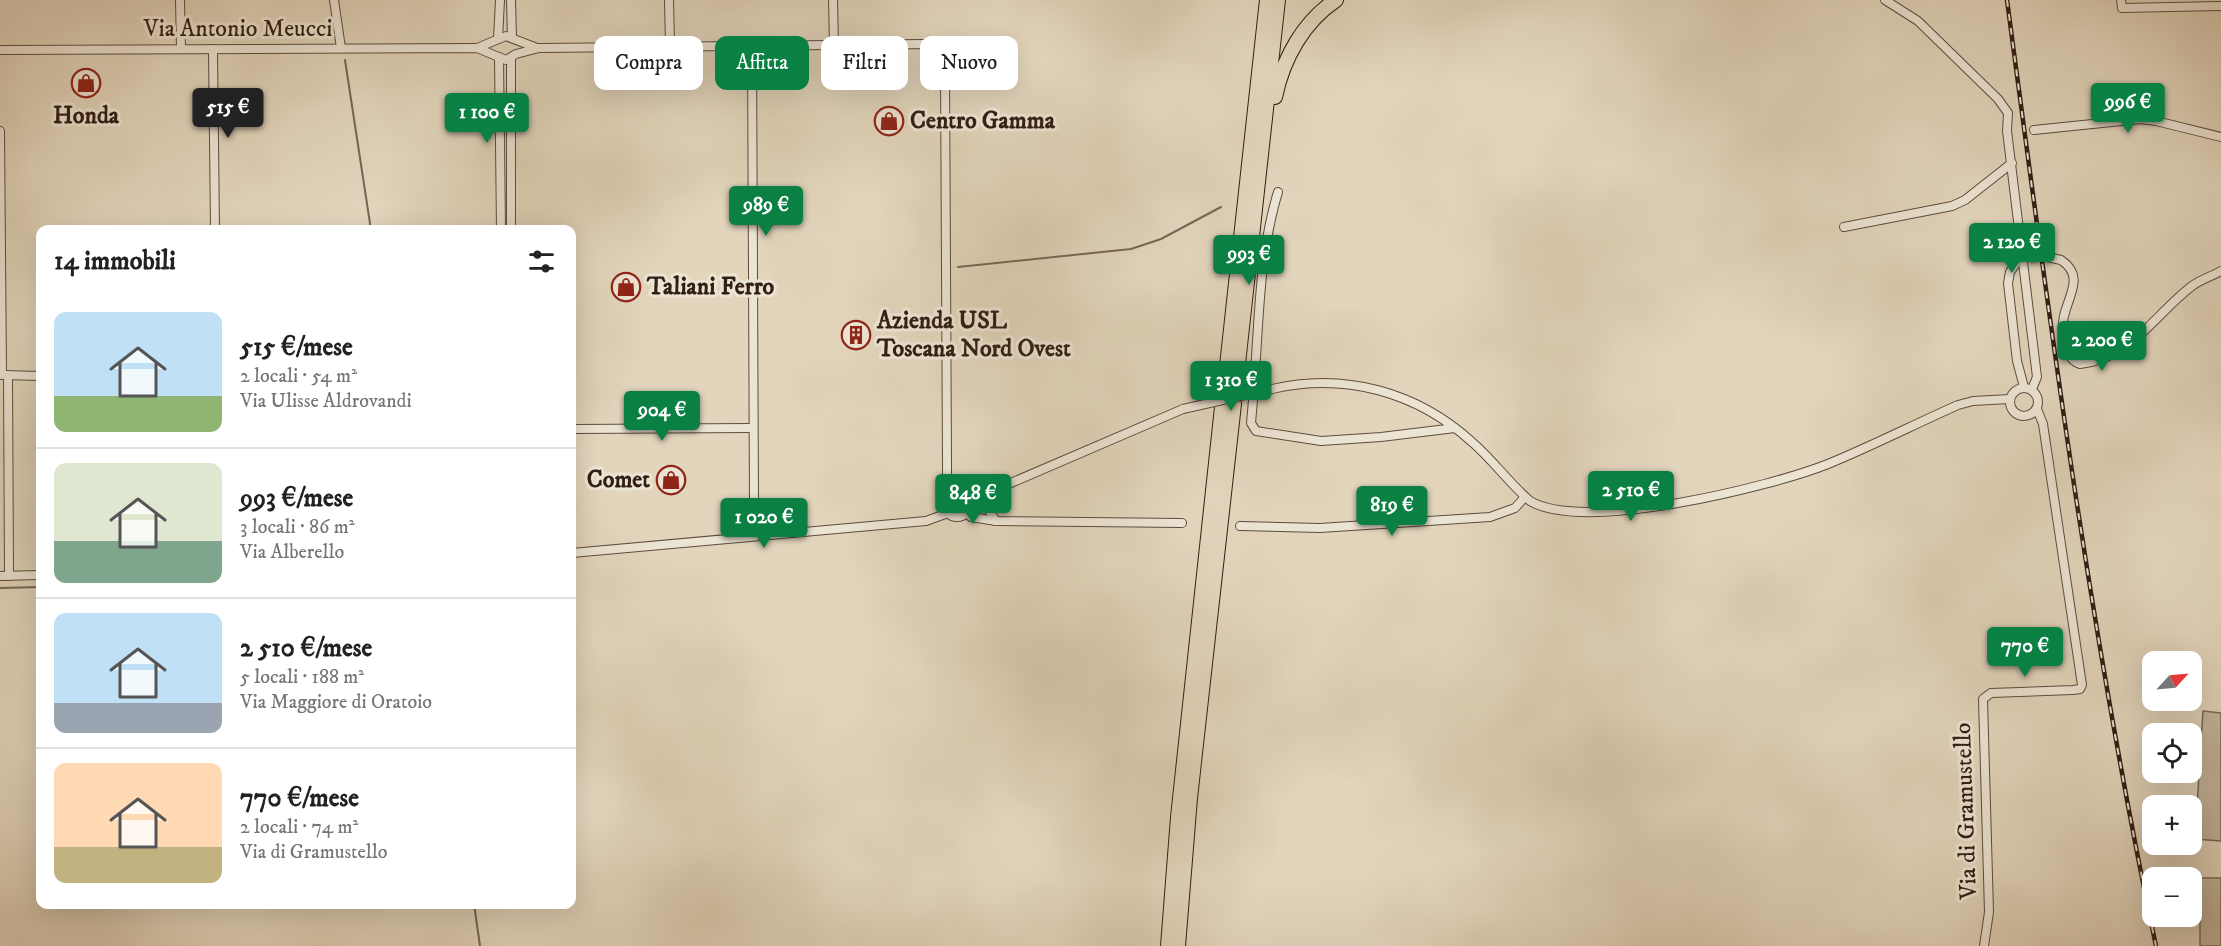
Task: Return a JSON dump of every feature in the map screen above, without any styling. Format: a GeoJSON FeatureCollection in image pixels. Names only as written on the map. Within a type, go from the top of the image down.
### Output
{"type":"FeatureCollection","features":[{"type":"Feature","properties":{"kind":"highway"},"geometry":{"type":"LineString","coordinates":[[1178,946],[1190,798],[1267,0]]}},
{"type":"Feature","properties":{"kind":"highway"},"geometry":{"type":"LineString","coordinates":[[1168,946],[1178,817],[1260,164],[1278,0]]}},
{"type":"Feature","properties":{"kind":"highway"},"geometry":{"type":"LineString","coordinates":[[1260,164],[1285,64],[1311,22],[1336,0]]}},
{"type":"Feature","properties":{"kind":"street"},"geometry":{"type":"LineString","coordinates":[[180,0],[181,48]]}},
{"type":"Feature","properties":{"kind":"street"},"geometry":{"type":"LineString","coordinates":[[334,0],[341,48]]}},
{"type":"Feature","properties":{"kind":"street"},"geometry":{"type":"LineString","coordinates":[[500,0],[497,40],[494,48],[498,56],[501,225]]}},
{"type":"Feature","properties":{"kind":"street"},"geometry":{"type":"LineString","coordinates":[[511,0],[513,39],[517,45],[514,56],[512,225]]}},
{"type":"Feature","properties":{"kind":"street"},"geometry":{"type":"LineString","coordinates":[[669,0],[670,36]]}},
{"type":"Feature","properties":{"kind":"street"},"geometry":{"type":"LineString","coordinates":[[833,0],[834,36]]}},
{"type":"Feature","properties":{"kind":"street"},"geometry":{"type":"LineString","coordinates":[[1885,0],[1918,21],[2006,108],[2037,377],[2028,388],[2014,392],[2010,399],[2011,408],[2017,415],[2031,415],[2037,409],[2038,396],[2028,388],[2017,361],[2008,283],[2010,272],[2015,265]]}},
{"type":"Feature","properties":{"kind":"street"},"geometry":{"type":"LineString","coordinates":[[2121,0],[2122,8],[2221,6]]}},
{"type":"Feature","properties":{"kind":"street","name":"Via Antonio Meucci"},"geometry":{"type":"LineString","coordinates":[[477,48],[497,40],[513,39],[539,48]]}},
{"type":"Feature","properties":{"kind":"street","name":"Via Antonio Meucci"},"geometry":{"type":"LineString","coordinates":[[0,50],[477,48],[498,56],[514,56],[539,48],[594,47]]}},
{"type":"Feature","properties":{"kind":"street"},"geometry":{"type":"LineString","coordinates":[[213,49],[215,225]]}},
{"type":"Feature","properties":{"kind":"street"},"geometry":{"type":"LineString","coordinates":[[752,90],[754,503]]}},
{"type":"Feature","properties":{"kind":"street"},"geometry":{"type":"LineString","coordinates":[[945,90],[946,462],[947,477],[953,492]]}},
{"type":"Feature","properties":{"kind":"street"},"geometry":{"type":"LineString","coordinates":[[2034,130],[2148,120],[2221,137]]}},
{"type":"Feature","properties":{"kind":"street"},"geometry":{"type":"LineString","coordinates":[[0,131],[4,576],[36,575]]}},
{"type":"Feature","properties":{"kind":"street"},"geometry":{"type":"LineString","coordinates":[[1844,227],[1952,206],[1965,200],[2012,164]]}},
{"type":"Feature","properties":{"kind":"street"},"geometry":{"type":"LineString","coordinates":[[1254,387],[1267,239],[1278,192]]}},
{"type":"Feature","properties":{"kind":"street"},"geometry":{"type":"LineString","coordinates":[[2047,257],[2064,261],[2073,275],[2074,286],[2066,309],[2063,329],[2068,353],[2080,364],[2124,348],[2142,335],[2194,284],[2221,271]]}},
{"type":"Feature","properties":{"kind":"street"},"geometry":{"type":"LineString","coordinates":[[3,375],[36,376]]}},
{"type":"Feature","properties":{"kind":"street"},"geometry":{"type":"LineString","coordinates":[[969,501],[1183,409],[1272,389],[1322,382],[1366,387],[1410,401],[1455,428],[1474,443],[1525,497],[1540,507],[1566,513],[1679,502],[1814,469],[1966,403],[2010,399]]}},
{"type":"Feature","properties":{"kind":"street"},"geometry":{"type":"LineString","coordinates":[[1253,400],[1251,423],[1256,431],[1292,437],[1345,440],[1455,428]]}},
{"type":"Feature","properties":{"kind":"street","name":"Via di Gramustello"},"geometry":{"type":"LineString","coordinates":[[1984,946],[1989,912],[1983,699],[1991,693],[2073,690],[2080,689],[2082,685],[2043,424],[2037,409]]}},
{"type":"Feature","properties":{"kind":"street"},"geometry":{"type":"LineString","coordinates":[[576,429],[753,428]]}},
{"type":"Feature","properties":{"kind":"street"},"geometry":{"type":"LineString","coordinates":[[948,513],[945,501],[953,492],[961,492],[969,501]]}},
{"type":"Feature","properties":{"kind":"street"},"geometry":{"type":"LineString","coordinates":[[987,495],[988,509],[996,521]]}},
{"type":"Feature","properties":{"kind":"street"},"geometry":{"type":"LineString","coordinates":[[1240,526],[1336,527],[1490,516],[1515,508],[1525,497]]}},
{"type":"Feature","properties":{"kind":"street"},"geometry":{"type":"LineString","coordinates":[[576,553],[926,521],[948,513],[959,517],[966,513],[969,501]]}},
{"type":"Feature","properties":{"kind":"street"},"geometry":{"type":"LineString","coordinates":[[966,513],[971,517],[996,521],[1182,523]]}},
{"type":"Feature","properties":{"kind":"shaded area"},"geometry":{"type":"Polygon","coordinates":[[[2203,711],[2221,713],[2221,841],[2202,840],[2202,795],[2198,795],[2198,783],[2202,783],[2203,711]]]}},
{"type":"Feature","properties":{"kind":"shaded area"},"geometry":{"type":"Polygon","coordinates":[[[2202,878],[2221,878],[2221,946],[2200,946],[2202,878]]]}},
{"type":"Feature","properties":{"kind":"waterway"},"geometry":{"type":"LineString","coordinates":[[345,60],[370,225]]}},
{"type":"Feature","properties":{"kind":"waterway"},"geometry":{"type":"LineString","coordinates":[[958,267],[1131,249],[1161,239],[1221,207]]}},
{"type":"Feature","properties":{"kind":"waterway"},"geometry":{"type":"LineString","coordinates":[[0,588],[36,587]]}},
{"type":"Feature","properties":{"kind":"waterway"},"geometry":{"type":"LineString","coordinates":[[475,909],[480,946]]}},
{"type":"Feature","properties":{"kind":"tunnel"},"geometry":{"type":"LineString","coordinates":[[2018,263],[2047,257]]}},
{"type":"Feature","properties":{"kind":"railway"},"geometry":{"type":"LineString","coordinates":[[2007,0],[2072,474],[2111,711],[2156,946]]}},
{"type":"Feature","properties":{"kind":"place","name":"Honda"},"geometry":{"type":"Point","coordinates":[86,83]}},
{"type":"Feature","properties":{"kind":"place","name":"Centro Gamma"},"geometry":{"type":"Point","coordinates":[889,121]}},
{"type":"Feature","properties":{"kind":"place","name":"Taliani Ferro"},"geometry":{"type":"Point","coordinates":[626,287]}},
{"type":"Feature","properties":{"kind":"place","name":"Azienda USL Toscana Nord Ovest"},"geometry":{"type":"Point","coordinates":[856,335]}},
{"type":"Feature","properties":{"kind":"place","name":"Comet"},"geometry":{"type":"Point","coordinates":[671,480]}}]}
